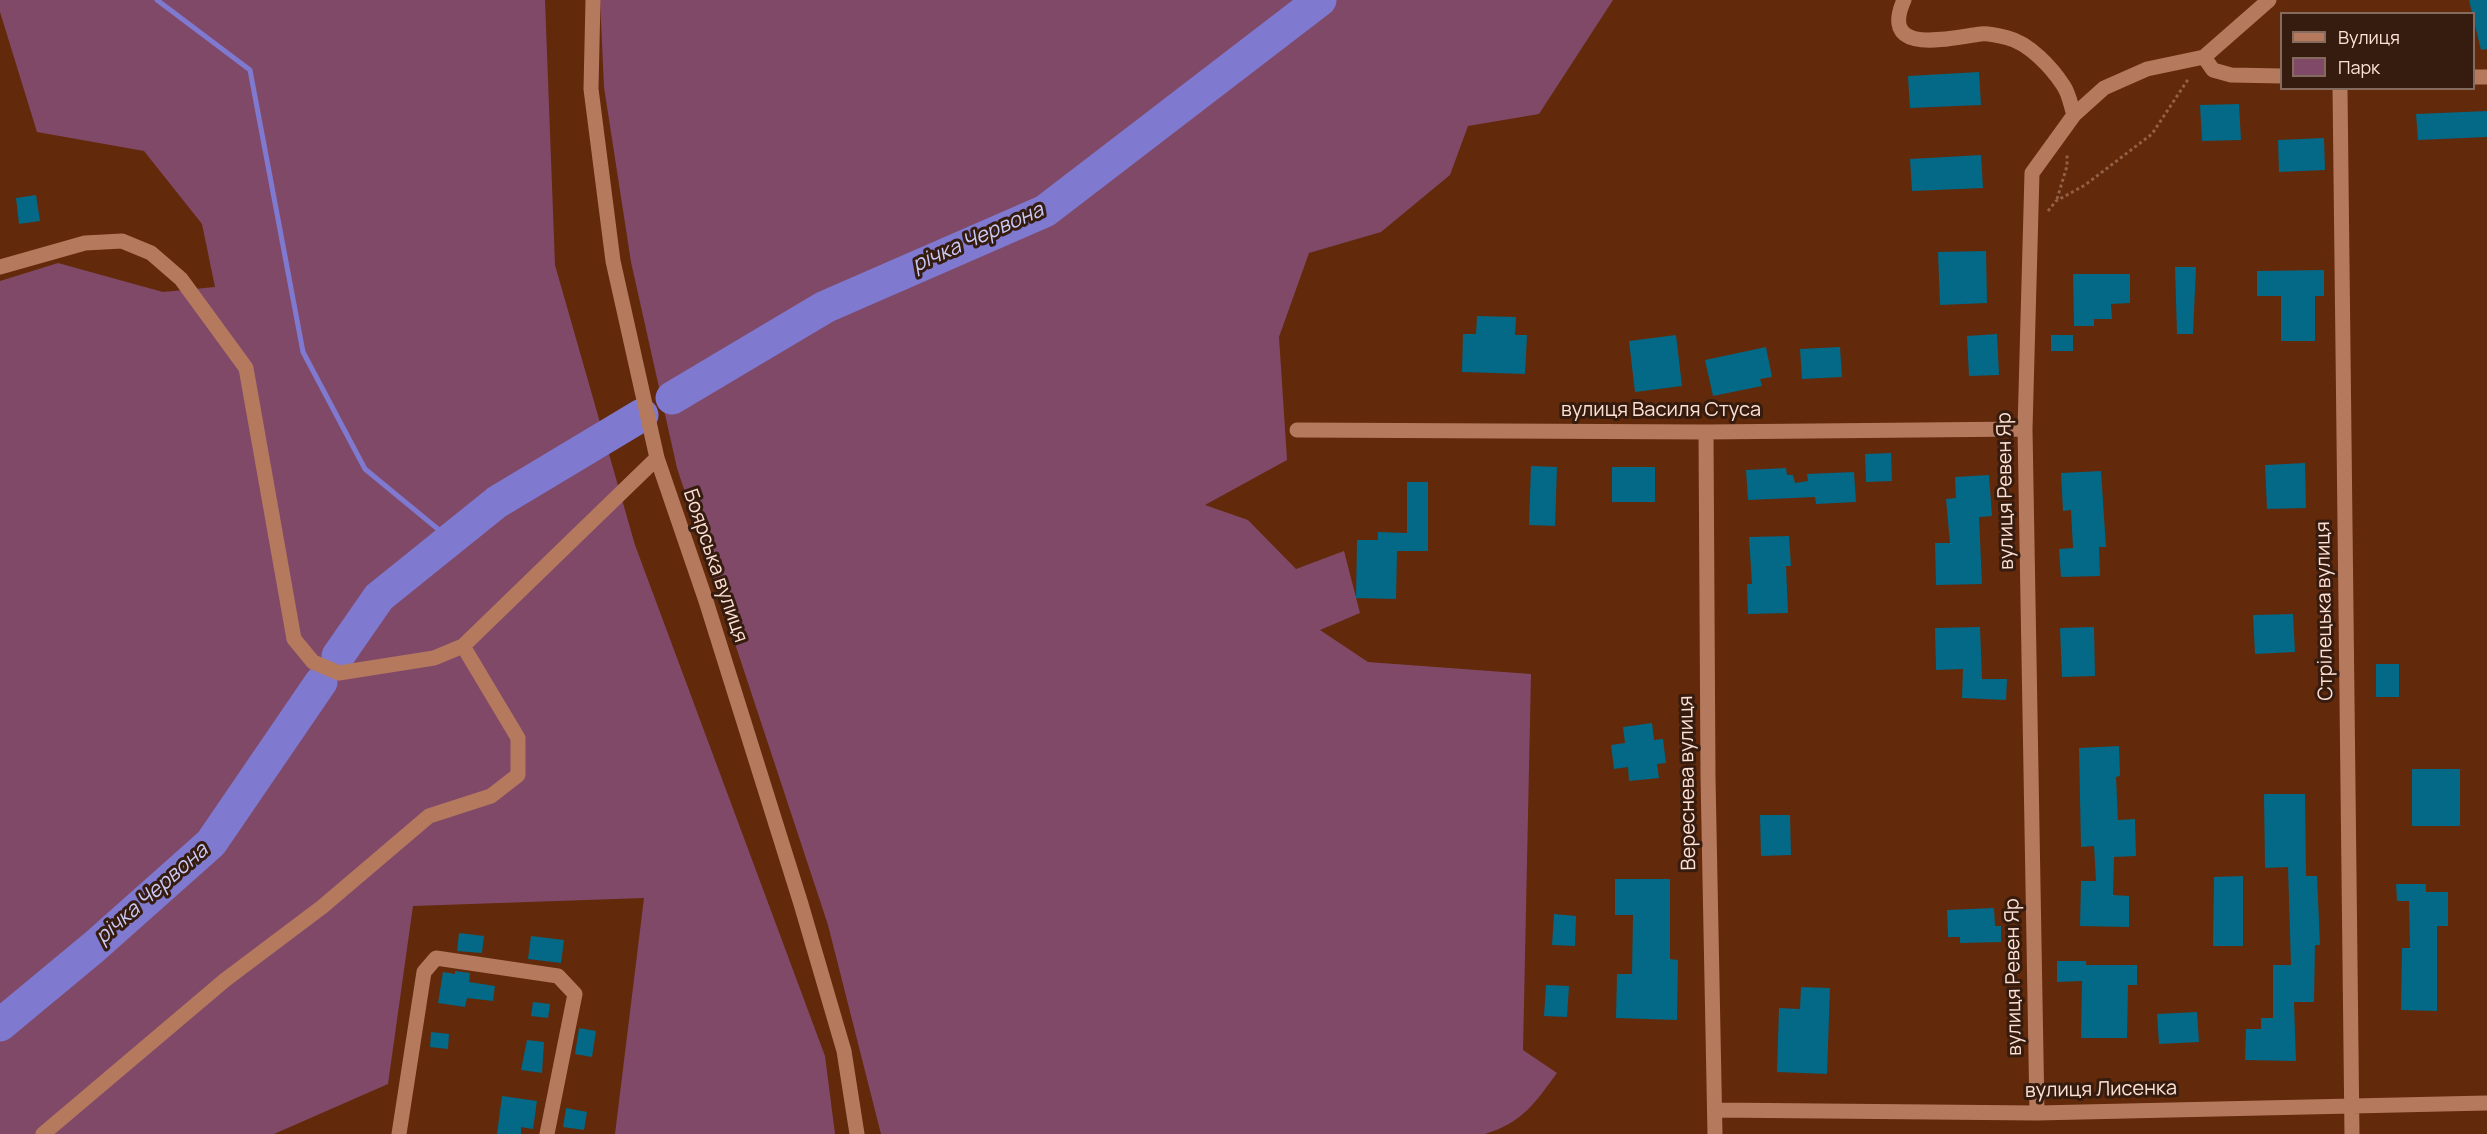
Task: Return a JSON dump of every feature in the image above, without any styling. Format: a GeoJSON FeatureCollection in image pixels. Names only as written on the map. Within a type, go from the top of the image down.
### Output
{"type":"FeatureCollection","features":[{"type":"Feature","properties":{"kind":"street","name":"Боярська вулиця"},"geometry":{"type":"LineString","coordinates":[[593,0],[591,89],[613,261],[657,458],[706,601],[801,904],[844,1051],[857,1134]]}},
{"type":"Feature","properties":{"kind":"street"},"geometry":{"type":"LineString","coordinates":[[1904,0],[1899,12],[1902,28],[1914,40],[1933,42],[1984,34],[2011,38],[2039,57],[2064,86],[2069,121]]}},
{"type":"Feature","properties":{"kind":"street","name":"вулиця Ревен Яр"},"geometry":{"type":"LineString","coordinates":[[2037,1113],[2025,429],[2032,173],[2069,121],[2104,88],[2147,69],[2204,57],[2270,0]]}},
{"type":"Feature","properties":{"kind":"street"},"geometry":{"type":"LineString","coordinates":[[2204,57],[2214,69],[2230,75],[2280,76]]}},
{"type":"Feature","properties":{"kind":"street","name":"Стрілецька вулиця"},"geometry":{"type":"LineString","coordinates":[[2340,90],[2352,1134]]}},
{"type":"Feature","properties":{"kind":"street"},"geometry":{"type":"LineString","coordinates":[[0,267],[85,243],[122,241],[151,253],[181,279],[246,368],[294,639],[313,662],[339,673],[434,658],[463,646],[657,458]]}},
{"type":"Feature","properties":{"kind":"street","name":"вулиця Василя Стуса"},"geometry":{"type":"LineString","coordinates":[[1297,430],[1706,432],[2025,429]]}},
{"type":"Feature","properties":{"kind":"street","name":"Вереснева вулиця"},"geometry":{"type":"LineString","coordinates":[[1706,432],[1708,777],[1715,1134]]}},
{"type":"Feature","properties":{"kind":"street"},"geometry":{"type":"LineString","coordinates":[[43,1134],[225,980],[322,907],[429,816],[491,796],[518,775],[518,738],[463,646]]}},
{"type":"Feature","properties":{"kind":"street"},"geometry":{"type":"LineString","coordinates":[[399,1134],[424,972],[436,958],[558,976],[575,993],[547,1134]]}},
{"type":"Feature","properties":{"kind":"street","name":"вулиця Лисенка"},"geometry":{"type":"LineString","coordinates":[[1715,1110],[2037,1113],[2487,1104]]}},
{"type":"Feature","properties":{"kind":"path"},"geometry":{"type":"LineString","coordinates":[[2032,230],[2056,201],[2085,185],[2152,134],[2204,57]]}},
{"type":"Feature","properties":{"kind":"path"},"geometry":{"type":"LineString","coordinates":[[2056,201],[2067,166],[2069,121]]}},
{"type":"Feature","properties":{"kind":"green space"},"geometry":{"type":"Polygon","coordinates":[[[0,0],[545,0],[555,265],[635,545],[825,1056],[835,1134],[615,1134],[644,898],[413,906],[388,1084],[274,1134],[0,1134],[0,281],[58,263],[163,292],[215,287],[202,224],[144,151],[37,132],[0,12],[0,0]]]}},
{"type":"Feature","properties":{"kind":"green space"},"geometry":{"type":"Polygon","coordinates":[[[600,0],[1613,0],[1539,114],[1468,126],[1450,175],[1381,232],[1309,253],[1279,337],[1287,460],[1205,505],[1248,520],[1296,569],[1344,551],[1360,613],[1320,630],[1368,662],[1531,674],[1523,1050],[1557,1073],[1527,1111],[1509,1124],[1485,1134],[881,1134],[828,925],[677,468],[631,262],[604,87],[600,0]]]}},
{"type":"Feature","properties":{"kind":"building"},"geometry":{"type":"Polygon","coordinates":[[[2469,0],[2487,0],[2487,49],[2481,50],[2475,25],[2475,12],[2472,12],[2469,0]]]}},
{"type":"Feature","properties":{"kind":"building"},"geometry":{"type":"Polygon","coordinates":[[[1979,72],[1981,105],[1910,108],[1908,76],[1979,72]]]}},
{"type":"Feature","properties":{"kind":"building"},"geometry":{"type":"Polygon","coordinates":[[[2239,104],[2241,140],[2202,141],[2200,105],[2239,104]]]}},
{"type":"Feature","properties":{"kind":"building"},"geometry":{"type":"Polygon","coordinates":[[[2487,111],[2487,137],[2418,140],[2416,114],[2487,111]]]}},
{"type":"Feature","properties":{"kind":"building"},"geometry":{"type":"Polygon","coordinates":[[[2324,138],[2325,170],[2279,172],[2278,140],[2324,138]]]}},
{"type":"Feature","properties":{"kind":"building"},"geometry":{"type":"Polygon","coordinates":[[[1981,155],[1983,188],[1912,191],[1910,159],[1981,155]]]}},
{"type":"Feature","properties":{"kind":"building"},"geometry":{"type":"Polygon","coordinates":[[[36,195],[40,221],[19,224],[16,198],[36,195]]]}},
{"type":"Feature","properties":{"kind":"building"},"geometry":{"type":"Polygon","coordinates":[[[1986,251],[1987,303],[1940,305],[1938,252],[1986,251]]]}},
{"type":"Feature","properties":{"kind":"building"},"geometry":{"type":"Polygon","coordinates":[[[2175,267],[2196,267],[2193,334],[2177,334],[2175,267]]]}},
{"type":"Feature","properties":{"kind":"building"},"geometry":{"type":"Polygon","coordinates":[[[2324,270],[2324,296],[2315,296],[2315,341],[2281,341],[2281,296],[2257,296],[2257,271],[2324,270]]]}},
{"type":"Feature","properties":{"kind":"building"},"geometry":{"type":"Polygon","coordinates":[[[2073,274],[2130,274],[2130,303],[2111,304],[2112,319],[2094,319],[2094,326],[2074,326],[2073,274]]]}},
{"type":"Feature","properties":{"kind":"building"},"geometry":{"type":"Polygon","coordinates":[[[1477,316],[1516,317],[1515,335],[1527,335],[1525,374],[1462,372],[1463,334],[1476,334],[1477,316]]]}},
{"type":"Feature","properties":{"kind":"building"},"geometry":{"type":"Polygon","coordinates":[[[1997,334],[1999,375],[1969,376],[1967,336],[1997,334]]]}},
{"type":"Feature","properties":{"kind":"building"},"geometry":{"type":"Polygon","coordinates":[[[1676,335],[1682,386],[1635,392],[1629,341],[1676,335]]]}},
{"type":"Feature","properties":{"kind":"building"},"geometry":{"type":"Polygon","coordinates":[[[2051,335],[2073,335],[2073,351],[2051,351],[2051,335]]]}},
{"type":"Feature","properties":{"kind":"building"},"geometry":{"type":"Polygon","coordinates":[[[1766,347],[1772,377],[1760,379],[1762,386],[1713,396],[1705,360],[1766,347]]]}},
{"type":"Feature","properties":{"kind":"building"},"geometry":{"type":"Polygon","coordinates":[[[1840,347],[1842,377],[1802,379],[1800,349],[1840,347]]]}},
{"type":"Feature","properties":{"kind":"building"},"geometry":{"type":"Polygon","coordinates":[[[1891,453],[1892,481],[1866,482],[1865,454],[1891,453]]]}},
{"type":"Feature","properties":{"kind":"building"},"geometry":{"type":"Polygon","coordinates":[[[2305,463],[2306,508],[2267,509],[2265,465],[2305,463]]]}},
{"type":"Feature","properties":{"kind":"building"},"geometry":{"type":"Polygon","coordinates":[[[1531,466],[1557,467],[1555,526],[1529,525],[1531,466]]]}},
{"type":"Feature","properties":{"kind":"building"},"geometry":{"type":"Polygon","coordinates":[[[1612,467],[1655,467],[1655,502],[1612,502],[1612,467]]]}},
{"type":"Feature","properties":{"kind":"building"},"geometry":{"type":"Polygon","coordinates":[[[1786,468],[1787,475],[1793,475],[1795,483],[1808,481],[1807,474],[1854,472],[1856,502],[1816,504],[1815,497],[1748,500],[1746,470],[1786,468]]]}},
{"type":"Feature","properties":{"kind":"building"},"geometry":{"type":"Polygon","coordinates":[[[2101,471],[2106,547],[2099,547],[2100,576],[2061,577],[2059,549],[2073,548],[2071,510],[2063,511],[2061,473],[2101,471]]]}},
{"type":"Feature","properties":{"kind":"building"},"geometry":{"type":"Polygon","coordinates":[[[1989,475],[1992,516],[1979,517],[1982,584],[1936,585],[1935,543],[1950,543],[1946,499],[1956,498],[1955,477],[1989,475]]]}},
{"type":"Feature","properties":{"kind":"building"},"geometry":{"type":"Polygon","coordinates":[[[1407,482],[1428,482],[1428,551],[1397,551],[1396,599],[1356,598],[1357,540],[1378,540],[1378,532],[1407,533],[1407,482]]]}},
{"type":"Feature","properties":{"kind":"building"},"geometry":{"type":"Polygon","coordinates":[[[1789,536],[1791,566],[1786,566],[1788,613],[1748,614],[1747,584],[1752,584],[1749,537],[1789,536]]]}},
{"type":"Feature","properties":{"kind":"building"},"geometry":{"type":"Polygon","coordinates":[[[2293,614],[2295,652],[2255,654],[2253,615],[2293,614]]]}},
{"type":"Feature","properties":{"kind":"building"},"geometry":{"type":"Polygon","coordinates":[[[1980,627],[1982,679],[2007,679],[2006,700],[1962,698],[1963,669],[1936,670],[1935,628],[1980,627]]]}},
{"type":"Feature","properties":{"kind":"building"},"geometry":{"type":"Polygon","coordinates":[[[2094,627],[2095,676],[2062,677],[2060,628],[2094,627]]]}},
{"type":"Feature","properties":{"kind":"building"},"geometry":{"type":"Polygon","coordinates":[[[2376,664],[2399,664],[2399,697],[2376,697],[2376,664]]]}},
{"type":"Feature","properties":{"kind":"building"},"geometry":{"type":"Polygon","coordinates":[[[1652,723],[1654,740],[1663,739],[1666,763],[1657,764],[1659,778],[1629,781],[1628,767],[1614,769],[1611,745],[1625,743],[1623,727],[1652,723]]]}},
{"type":"Feature","properties":{"kind":"building"},"geometry":{"type":"Polygon","coordinates":[[[2119,746],[2120,776],[2116,777],[2118,820],[2135,819],[2136,856],[2114,857],[2113,895],[2129,896],[2129,927],[2080,926],[2081,881],[2096,881],[2094,846],[2081,847],[2079,748],[2119,746]]]}},
{"type":"Feature","properties":{"kind":"building"},"geometry":{"type":"Polygon","coordinates":[[[2412,769],[2460,769],[2460,826],[2412,826],[2412,769]]]}},
{"type":"Feature","properties":{"kind":"building"},"geometry":{"type":"Polygon","coordinates":[[[2264,794],[2305,794],[2306,876],[2317,876],[2320,945],[2315,945],[2314,1002],[2294,1002],[2296,1061],[2245,1060],[2246,1029],[2261,1029],[2261,1018],[2273,1018],[2273,965],[2291,965],[2288,867],[2265,868],[2264,794]]]}},
{"type":"Feature","properties":{"kind":"building"},"geometry":{"type":"Polygon","coordinates":[[[1760,815],[1790,815],[1791,855],[1761,856],[1760,815]]]}},
{"type":"Feature","properties":{"kind":"building"},"geometry":{"type":"Polygon","coordinates":[[[2243,876],[2243,946],[2213,946],[2214,877],[2243,876]]]}},
{"type":"Feature","properties":{"kind":"building"},"geometry":{"type":"Polygon","coordinates":[[[1615,879],[1670,879],[1670,959],[1678,960],[1677,1020],[1616,1018],[1617,974],[1632,974],[1633,915],[1615,915],[1615,879]]]}},
{"type":"Feature","properties":{"kind":"building"},"geometry":{"type":"Polygon","coordinates":[[[2396,884],[2426,884],[2426,892],[2448,892],[2448,926],[2437,926],[2437,1011],[2401,1010],[2402,948],[2410,948],[2409,901],[2397,901],[2396,884]]]}},
{"type":"Feature","properties":{"kind":"building"},"geometry":{"type":"Polygon","coordinates":[[[1994,908],[1995,926],[2001,926],[2001,942],[1960,943],[1960,937],[1948,937],[1947,910],[1994,908]]]}},
{"type":"Feature","properties":{"kind":"building"},"geometry":{"type":"Polygon","coordinates":[[[1554,914],[1576,916],[1575,946],[1552,945],[1554,914]]]}},
{"type":"Feature","properties":{"kind":"building"},"geometry":{"type":"Polygon","coordinates":[[[459,933],[484,936],[482,953],[457,951],[459,933]]]}},
{"type":"Feature","properties":{"kind":"building"},"geometry":{"type":"Polygon","coordinates":[[[531,936],[564,940],[561,963],[528,959],[531,936]]]}},
{"type":"Feature","properties":{"kind":"building"},"geometry":{"type":"Polygon","coordinates":[[[2057,961],[2086,961],[2086,965],[2137,965],[2137,985],[2128,985],[2127,1038],[2081,1038],[2082,981],[2057,982],[2057,961]]]}},
{"type":"Feature","properties":{"kind":"building"},"geometry":{"type":"Polygon","coordinates":[[[455,971],[470,973],[469,982],[495,986],[493,1001],[467,998],[465,1007],[438,1003],[443,972],[455,974],[455,971]]]}},
{"type":"Feature","properties":{"kind":"building"},"geometry":{"type":"Polygon","coordinates":[[[1546,985],[1569,986],[1567,1017],[1544,1016],[1546,985]]]}},
{"type":"Feature","properties":{"kind":"building"},"geometry":{"type":"Polygon","coordinates":[[[1801,987],[1830,988],[1827,1074],[1777,1072],[1779,1008],[1800,1009],[1801,987]]]}},
{"type":"Feature","properties":{"kind":"building"},"geometry":{"type":"Polygon","coordinates":[[[533,1002],[550,1004],[548,1018],[531,1016],[533,1002]]]}},
{"type":"Feature","properties":{"kind":"building"},"geometry":{"type":"Polygon","coordinates":[[[2197,1012],[2199,1042],[2159,1044],[2157,1014],[2197,1012]]]}},
{"type":"Feature","properties":{"kind":"building"},"geometry":{"type":"Polygon","coordinates":[[[579,1028],[596,1031],[592,1057],[575,1054],[579,1028]]]}},
{"type":"Feature","properties":{"kind":"building"},"geometry":{"type":"Polygon","coordinates":[[[431,1032],[449,1034],[448,1049],[430,1047],[431,1032]]]}},
{"type":"Feature","properties":{"kind":"building"},"geometry":{"type":"Polygon","coordinates":[[[527,1040],[544,1042],[542,1073],[521,1070],[527,1040]]]}},
{"type":"Feature","properties":{"kind":"building"},"geometry":{"type":"Polygon","coordinates":[[[502,1096],[537,1101],[533,1129],[521,1127],[521,1134],[497,1134],[502,1096]]]}},
{"type":"Feature","properties":{"kind":"building"},"geometry":{"type":"Polygon","coordinates":[[[566,1108],[587,1112],[584,1130],[563,1127],[566,1108]]]}},
{"type":"Feature","properties":{"kind":"waterway"},"geometry":{"type":"LineString","coordinates":[[157,0],[250,70],[303,352],[365,469],[450,539]]}},
{"type":"Feature","properties":{"kind":"waterway","name":"річка Червона"},"geometry":{"type":"LineString","coordinates":[[672,398],[825,307],[1045,211],[1320,0]]}},
{"type":"Feature","properties":{"kind":"waterway"},"geometry":{"type":"LineString","coordinates":[[338,656],[379,597],[497,502],[642,415]]}},
{"type":"Feature","properties":{"kind":"waterway","name":"річка Червона"},"geometry":{"type":"LineString","coordinates":[[0,1025],[94,947],[211,843],[321,682]]}}]}
